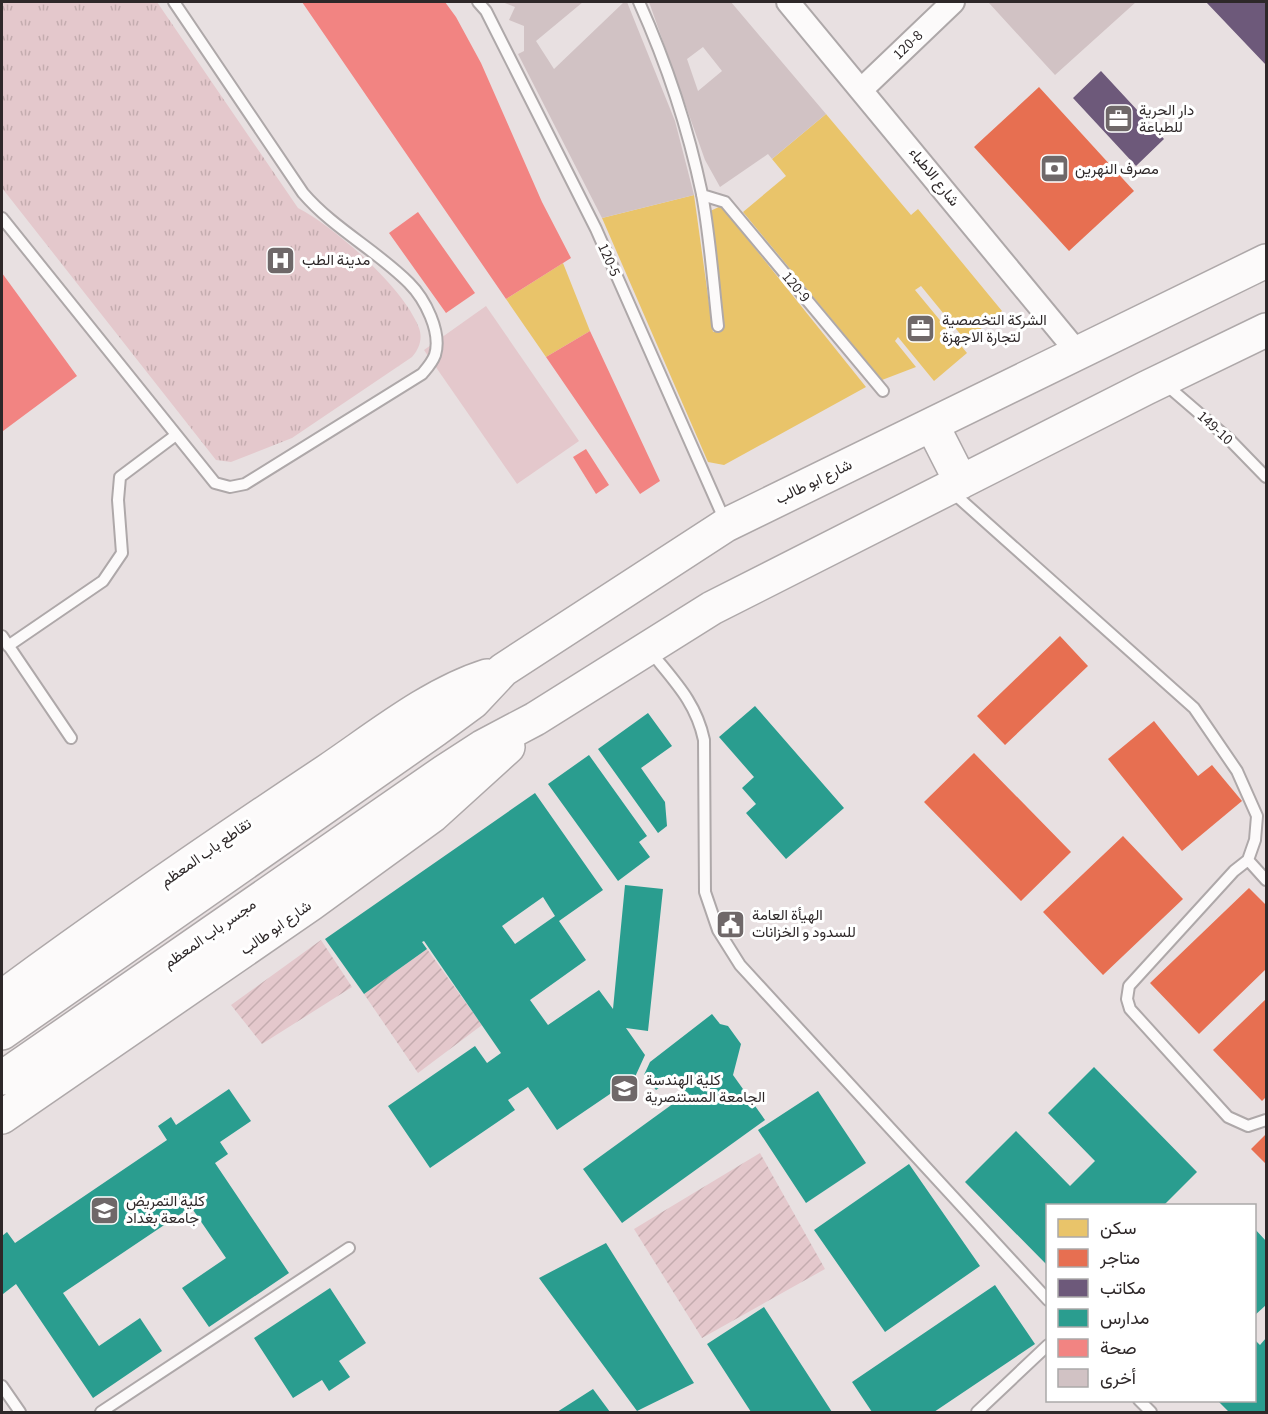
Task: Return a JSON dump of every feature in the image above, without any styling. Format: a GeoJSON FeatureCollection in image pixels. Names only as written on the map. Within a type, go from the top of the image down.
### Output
{"type":"FeatureCollection","features":[{"type":"Feature","properties":{"kind":"main road","name":"شارع ابو طالب"},"geometry":{"type":"LineString","coordinates":[[2,1033],[396,758],[473,702],[503,670],[726,525],[1266,261]]}},
{"type":"Feature","properties":{"kind":"main road","name":"شارع ابو طالب"},"geometry":{"type":"LineString","coordinates":[[418,790],[482,747],[534,719],[712,608],[1266,330]]}},
{"type":"Feature","properties":{"kind":"main road"},"geometry":{"type":"LineString","coordinates":[[932,424],[955,485]]}},
{"type":"Feature","properties":{"kind":"main road","name":"تقاطع باب المعظم"},"geometry":{"type":"LineString","coordinates":[[2,997],[291,794],[414,713],[456,688],[503,670]]}},
{"type":"Feature","properties":{"kind":"main road","name":"شارع ابو طالب"},"geometry":{"type":"LineString","coordinates":[[2,1117],[311,904],[432,816],[485,769],[534,719]]}},
{"type":"Feature","properties":{"kind":"main road","name":"مجسر باب المعظم"},"geometry":{"type":"LineString","coordinates":[[2,1078],[418,790]]}},
{"type":"Feature","properties":{"kind":"street","name":"شارع الاطباء"},"geometry":{"type":"LineString","coordinates":[[788,2],[1078,353]]}},
{"type":"Feature","properties":{"kind":"street","name":"120-8"},"geometry":{"type":"LineString","coordinates":[[862,89],[953,2]]}},
{"type":"Feature","properties":{"kind":"lane"},"geometry":{"type":"LineString","coordinates":[[2,218],[215,483],[230,487],[245,484],[422,374],[430,366],[436,346],[431,320],[411,285],[303,193],[174,2]]}},
{"type":"Feature","properties":{"kind":"lane","name":"120-5"},"geometry":{"type":"LineString","coordinates":[[478,2],[486,11],[596,229],[726,525]]}},
{"type":"Feature","properties":{"kind":"lane"},"geometry":{"type":"LineString","coordinates":[[639,2],[666,69],[702,195],[718,326]]}},
{"type":"Feature","properties":{"kind":"lane","name":"120-9"},"geometry":{"type":"LineString","coordinates":[[702,195],[725,202],[883,391]]}},
{"type":"Feature","properties":{"kind":"lane","name":"149-10"},"geometry":{"type":"LineString","coordinates":[[1162,381],[1229,440],[1266,477]]}},
{"type":"Feature","properties":{"kind":"lane"},"geometry":{"type":"LineString","coordinates":[[8,646],[103,581],[122,553],[118,500],[120,477],[176,435]]}},
{"type":"Feature","properties":{"kind":"lane"},"geometry":{"type":"LineString","coordinates":[[955,485],[1194,708],[1237,771],[1257,816],[1255,840],[1248,860],[1234,872],[1129,986],[1127,999],[1130,1009],[1228,1117],[1248,1126],[1266,1120]]}},
{"type":"Feature","properties":{"kind":"lane"},"geometry":{"type":"LineString","coordinates":[[2,636],[71,738]]}},
{"type":"Feature","properties":{"kind":"lane"},"geometry":{"type":"LineString","coordinates":[[648,648],[692,705],[700,720],[704,740],[705,892],[717,930],[740,965],[1046,1299]]}},
{"type":"Feature","properties":{"kind":"lane"},"geometry":{"type":"LineString","coordinates":[[1248,860],[1266,880]]}},
{"type":"Feature","properties":{"kind":"lane"},"geometry":{"type":"LineString","coordinates":[[101,1413],[349,1248]]}},
{"type":"Feature","properties":{"kind":"lane"},"geometry":{"type":"LineString","coordinates":[[977,1413],[1046,1346]]}},
{"type":"Feature","properties":{"kind":"lane"},"geometry":{"type":"LineString","coordinates":[[2,1386],[20,1413]]}},
{"type":"Feature","properties":{"kind":"green space"},"geometry":{"type":"Polygon","coordinates":[[[2,2],[157,2],[298,208],[349,244],[384,277],[399,295],[411,312],[421,336],[417,351],[412,357],[292,438],[231,462],[216,460],[2,188],[2,2]]]}},
{"type":"Feature","properties":{"kind":"green space"},"geometry":{"type":"Polygon","coordinates":[[[486,306],[579,441],[517,484],[424,350],[486,306]]]}},
{"type":"Feature","properties":{"kind":"green space"},"geometry":{"type":"Polygon","coordinates":[[[321,940],[352,987],[262,1044],[231,1005],[321,940]]]}},
{"type":"Feature","properties":{"kind":"green space"},"geometry":{"type":"Polygon","coordinates":[[[427,949],[482,1025],[418,1073],[364,994],[427,949]]]}},
{"type":"Feature","properties":{"kind":"green space"},"geometry":{"type":"Polygon","coordinates":[[[760,1153],[825,1269],[702,1338],[634,1229],[760,1153]]]}},
{"type":"Feature","properties":{"kind":"building: سكن"},"geometry":{"type":"Polygon","coordinates":[[[826,114],[911,215],[918,209],[1002,311],[966,341],[921,286],[915,290],[967,353],[934,381],[898,337],[895,341],[916,367],[882,380],[743,212],[786,176],[772,159],[826,114]]]}},
{"type":"Feature","properties":{"kind":"building: سكن"},"geometry":{"type":"Polygon","coordinates":[[[694,195],[713,332],[723,328],[708,212],[721,206],[866,387],[724,465],[708,462],[602,218],[694,195]]]}},
{"type":"Feature","properties":{"kind":"building: سكن"},"geometry":{"type":"Polygon","coordinates":[[[563,263],[590,331],[546,357],[506,299],[563,263]]]}},
{"type":"Feature","properties":{"kind":"building: متاجر","name":"مصرف النهرين"},"geometry":{"type":"Polygon","coordinates":[[[1039,87],[1134,191],[1069,251],[974,147],[1039,87]]]}},
{"type":"Feature","properties":{"kind":"building: متاجر"},"geometry":{"type":"Polygon","coordinates":[[[1060,636],[1088,666],[1005,745],[977,716],[1060,636]]]}},
{"type":"Feature","properties":{"kind":"building: متاجر"},"geometry":{"type":"Polygon","coordinates":[[[1154,721],[1198,776],[1212,765],[1242,801],[1182,851],[1108,759],[1154,721]]]}},
{"type":"Feature","properties":{"kind":"building: متاجر"},"geometry":{"type":"Polygon","coordinates":[[[974,753],[1071,852],[1021,901],[924,802],[974,753]]]}},
{"type":"Feature","properties":{"kind":"building: متاجر"},"geometry":{"type":"Polygon","coordinates":[[[1123,836],[1183,899],[1103,975],[1043,912],[1123,836]]]}},
{"type":"Feature","properties":{"kind":"building: متاجر"},"geometry":{"type":"Polygon","coordinates":[[[1249,888],[1266,905],[1266,969],[1199,1034],[1150,983],[1249,888]]]}},
{"type":"Feature","properties":{"kind":"building: متاجر"},"geometry":{"type":"Polygon","coordinates":[[[1266,999],[1266,1097],[1262,1101],[1213,1050],[1266,999]]]}},
{"type":"Feature","properties":{"kind":"building: متاجر"},"geometry":{"type":"Polygon","coordinates":[[[1266,1134],[1266,1164],[1251,1149],[1266,1134]]]}},
{"type":"Feature","properties":{"kind":"building: مكاتب"},"geometry":{"type":"Polygon","coordinates":[[[1206,2],[1266,2],[1266,65],[1206,2]]]}},
{"type":"Feature","properties":{"kind":"building: مكاتب","name":"دار الحرية للطباعة"},"geometry":{"type":"Polygon","coordinates":[[[1101,71],[1164,139],[1136,166],[1073,98],[1101,71]]]}},
{"type":"Feature","properties":{"kind":"building: مدارس"},"geometry":{"type":"Polygon","coordinates":[[[755,706],[844,808],[786,859],[746,813],[756,804],[742,788],[754,777],[719,737],[755,706]]]}},
{"type":"Feature","properties":{"kind":"building: مدارس"},"geometry":{"type":"Polygon","coordinates":[[[648,713],[672,746],[641,768],[665,802],[667,826],[658,833],[598,749],[648,713]]]}},
{"type":"Feature","properties":{"kind":"building: مدارس"},"geometry":{"type":"Polygon","coordinates":[[[589,755],[647,836],[639,842],[650,857],[618,881],[548,784],[589,755]]]}},
{"type":"Feature","properties":{"kind":"building: مدارس"},"geometry":{"type":"Polygon","coordinates":[[[535,793],[603,890],[559,921],[586,960],[530,1000],[548,1025],[599,990],[613,1009],[625,885],[663,889],[648,1031],[626,1028],[645,1055],[635,1077],[557,1130],[528,1087],[508,1100],[515,1110],[430,1168],[388,1106],[475,1046],[487,1063],[501,1053],[424,941],[422,942],[427,949],[364,994],[325,939],[535,793]],[[543,897],[502,926],[515,944],[555,916],[543,897]]]}},
{"type":"Feature","properties":{"kind":"building: مدارس"},"geometry":{"type":"Polygon","coordinates":[[[712,1014],[720,1024],[728,1026],[741,1044],[733,1075],[765,1120],[622,1223],[583,1169],[685,1095],[672,1078],[656,1090],[644,1075],[650,1062],[712,1014]]]}},
{"type":"Feature","properties":{"kind":"building: مدارس"},"geometry":{"type":"Polygon","coordinates":[[[1094,1067],[1197,1172],[1165,1204],[1046,1204],[1046,1264],[965,1182],[1016,1131],[1070,1186],[1095,1161],[1048,1113],[1094,1067]]]}},
{"type":"Feature","properties":{"kind":"building: مدارس"},"geometry":{"type":"Polygon","coordinates":[[[229,1089],[251,1121],[220,1142],[228,1154],[215,1163],[289,1273],[209,1327],[182,1288],[226,1258],[191,1207],[63,1293],[99,1346],[140,1318],[162,1351],[93,1398],[16,1284],[3,1294],[2,1236],[7,1232],[15,1243],[167,1140],[158,1126],[171,1117],[176,1125],[229,1089]]]}},
{"type":"Feature","properties":{"kind":"building: مدارس"},"geometry":{"type":"Polygon","coordinates":[[[818,1091],[866,1163],[806,1203],[758,1130],[818,1091]]]}},
{"type":"Feature","properties":{"kind":"building: مدارس"},"geometry":{"type":"Polygon","coordinates":[[[909,1164],[980,1266],[885,1332],[814,1230],[909,1164]]]}},
{"type":"Feature","properties":{"kind":"building: مدارس"},"geometry":{"type":"Polygon","coordinates":[[[1256,1230],[1266,1241],[1266,1305],[1256,1314],[1256,1230]]]}},
{"type":"Feature","properties":{"kind":"building: مدارس"},"geometry":{"type":"Polygon","coordinates":[[[606,1243],[694,1383],[637,1411],[539,1278],[606,1243]]]}},
{"type":"Feature","properties":{"kind":"building: مدارس"},"geometry":{"type":"Polygon","coordinates":[[[995,1285],[1035,1344],[934,1412],[872,1412],[852,1382],[995,1285]]]}},
{"type":"Feature","properties":{"kind":"building: مدارس"},"geometry":{"type":"Polygon","coordinates":[[[330,1288],[366,1343],[339,1361],[350,1377],[329,1391],[322,1380],[293,1398],[254,1338],[330,1288]]]}},
{"type":"Feature","properties":{"kind":"building: مدارس"},"geometry":{"type":"Polygon","coordinates":[[[764,1307],[832,1412],[751,1412],[707,1344],[764,1307]]]}},
{"type":"Feature","properties":{"kind":"building: مدارس"},"geometry":{"type":"Polygon","coordinates":[[[1266,1338],[1266,1412],[1229,1412],[1219,1402],[1256,1402],[1256,1341],[1260,1345],[1266,1338]]]}},
{"type":"Feature","properties":{"kind":"building: مدارس"},"geometry":{"type":"Polygon","coordinates":[[[593,1389],[610,1412],[557,1412],[593,1389]]]}},
{"type":"Feature","properties":{"kind":"building: صحة"},"geometry":{"type":"Polygon","coordinates":[[[302,2],[445,2],[456,17],[481,63],[542,202],[571,258],[506,299],[302,2]]]}},
{"type":"Feature","properties":{"kind":"building: صحة"},"geometry":{"type":"Polygon","coordinates":[[[418,212],[475,293],[446,313],[389,233],[418,212]]]}},
{"type":"Feature","properties":{"kind":"building: صحة"},"geometry":{"type":"Polygon","coordinates":[[[2,273],[77,376],[3,431],[2,429],[2,273]]]}},
{"type":"Feature","properties":{"kind":"building: صحة"},"geometry":{"type":"Polygon","coordinates":[[[590,331],[660,481],[640,494],[546,357],[590,331]]]}},
{"type":"Feature","properties":{"kind":"building: صحة"},"geometry":{"type":"Polygon","coordinates":[[[586,449],[609,485],[596,494],[573,457],[586,449]]]}},
{"type":"Feature","properties":{"kind":"building: أخرى"},"geometry":{"type":"Polygon","coordinates":[[[502,2],[583,2],[536,41],[554,69],[624,2],[627,2],[675,121],[694,195],[602,218],[518,54],[524,51],[524,26],[509,20],[515,7],[502,2]]]}},
{"type":"Feature","properties":{"kind":"building: أخرى"},"geometry":{"type":"Polygon","coordinates":[[[649,2],[731,2],[826,114],[772,159],[768,154],[720,187],[705,160],[649,2]],[[703,47],[687,59],[698,91],[722,71],[703,47]]]}},
{"type":"Feature","properties":{"kind":"building: أخرى"},"geometry":{"type":"Polygon","coordinates":[[[1136,2],[1055,75],[989,3],[1136,2]]]}},
{"type":"Feature","properties":{"kind":"place","name":"دار الحرية للطباعة"},"geometry":{"type":"Point","coordinates":[1118,119]}},
{"type":"Feature","properties":{"kind":"place","name":"مصرف النهرين"},"geometry":{"type":"Point","coordinates":[1054,169]}},
{"type":"Feature","properties":{"kind":"place","name":"مدينة الطب"},"geometry":{"type":"Point","coordinates":[281,260]}},
{"type":"Feature","properties":{"kind":"place","name":"الشركة التخصصية لتجارة الاجهزة"},"geometry":{"type":"Point","coordinates":[921,329]}},
{"type":"Feature","properties":{"kind":"place","name":"الهيأة العامة للسدود و الخزانات"},"geometry":{"type":"Point","coordinates":[731,924]}},
{"type":"Feature","properties":{"kind":"place","name":"كلية الهندسة الجامعة المستنصرية"},"geometry":{"type":"Point","coordinates":[624,1089]}},
{"type":"Feature","properties":{"kind":"place","name":"كلية التمريض جامعة بغداد"},"geometry":{"type":"Point","coordinates":[105,1210]}}]}
